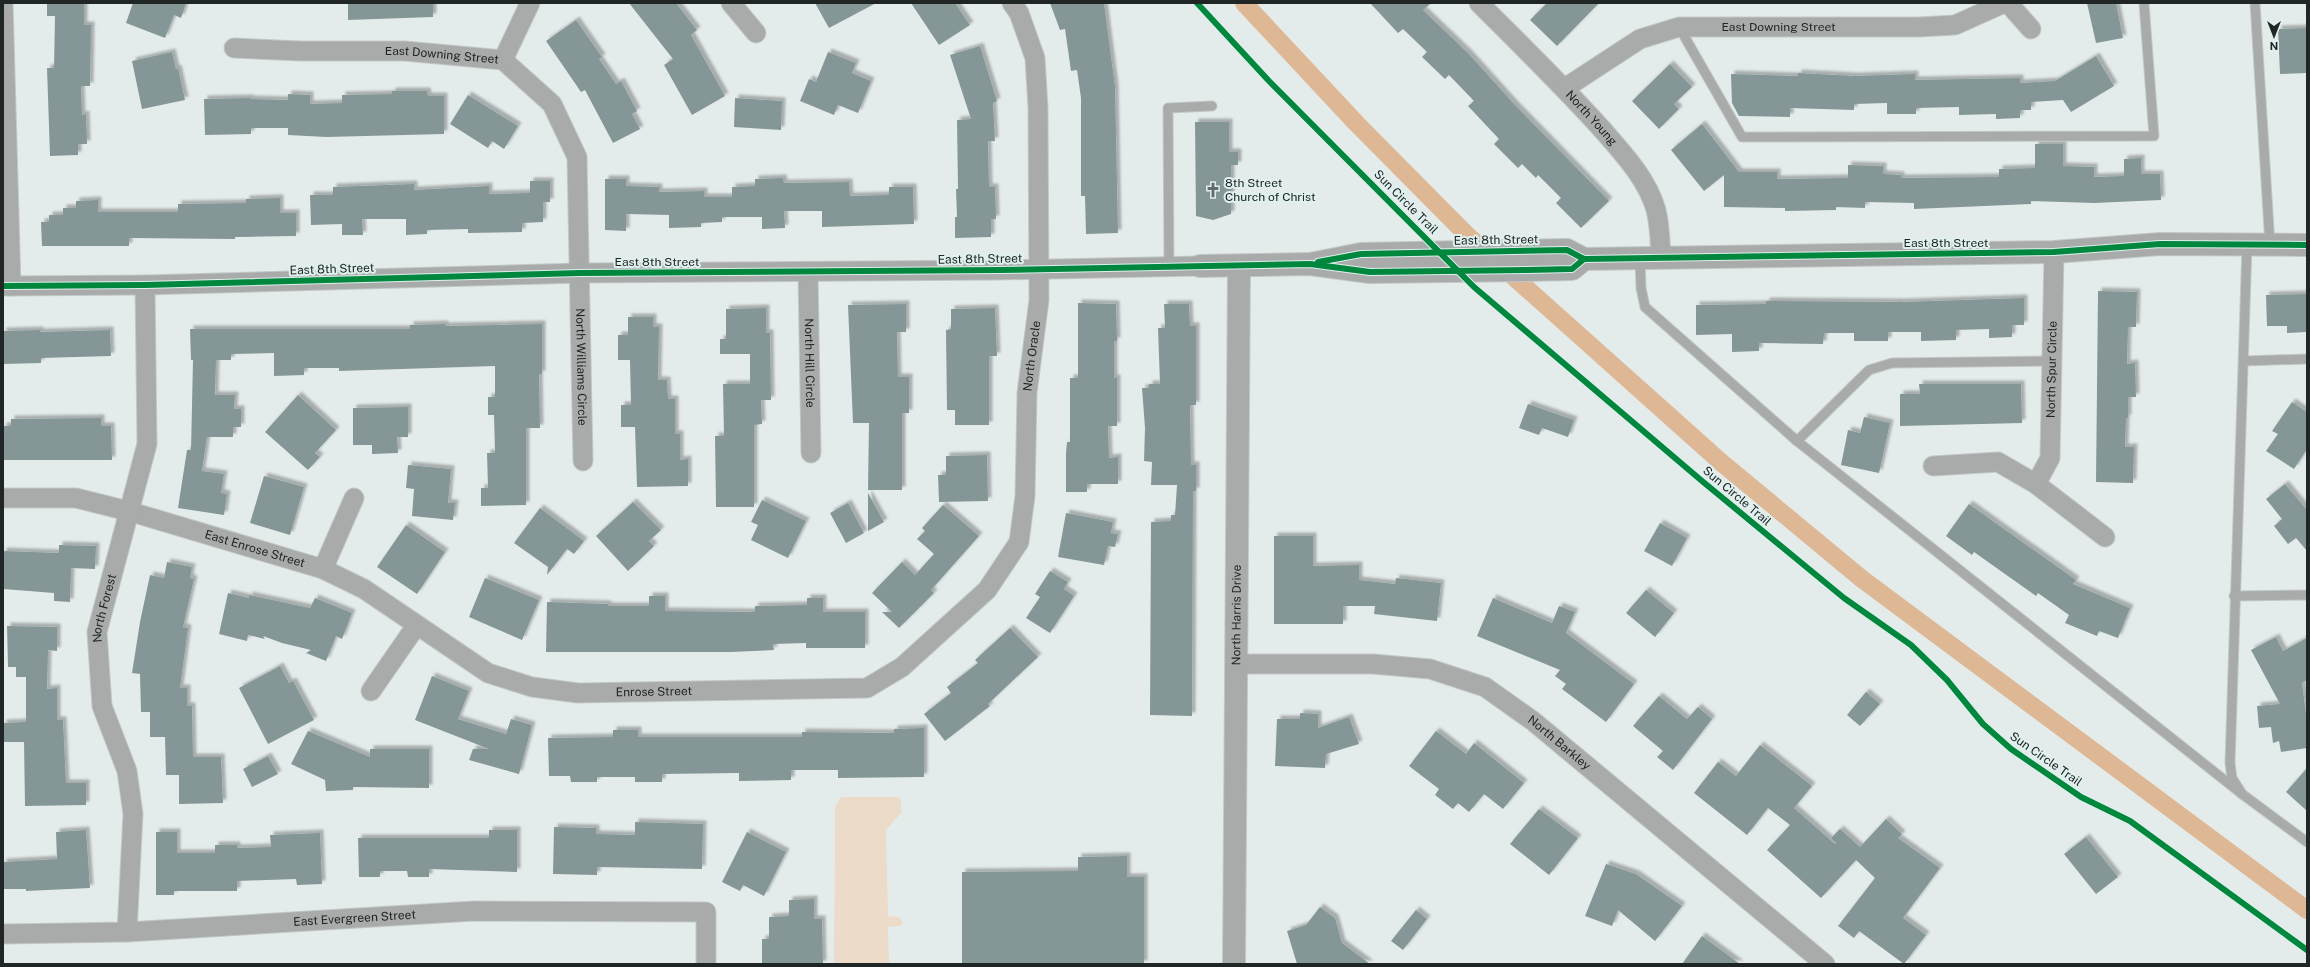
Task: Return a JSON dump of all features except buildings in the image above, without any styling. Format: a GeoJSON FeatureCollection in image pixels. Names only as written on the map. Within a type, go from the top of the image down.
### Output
{"type":"FeatureCollection","features":[{"type":"Feature","properties":{"kind":"street"},"geometry":{"type":"LineString","coordinates":[[3,3],[7,286]]}},
{"type":"Feature","properties":{"kind":"street"},"geometry":{"type":"LineString","coordinates":[[503,60],[530,3]]}},
{"type":"Feature","properties":{"kind":"street"},"geometry":{"type":"LineString","coordinates":[[732,3],[756,32]]}},
{"type":"Feature","properties":{"kind":"street","name":"North Oracle"},"geometry":{"type":"LineString","coordinates":[[902,666],[987,590],[1020,542],[1025,496],[1027,393],[1039,300],[1038,108],[1035,58],[1020,13],[1012,3]]}},
{"type":"Feature","properties":{"kind":"street","name":"North Young"},"geometry":{"type":"LineString","coordinates":[[1479,3],[1565,88],[1616,146],[1643,180],[1656,209],[1660,237],[1650,258]]}},
{"type":"Feature","properties":{"kind":"street","name":"East Downing Street"},"geometry":{"type":"LineString","coordinates":[[1565,88],[1640,39],[1678,27],[1919,27],[1955,25],[2004,3]]}},
{"type":"Feature","properties":{"kind":"street"},"geometry":{"type":"LineString","coordinates":[[2008,3],[2031,29]]}},
{"type":"Feature","properties":{"kind":"street","name":"East Downing Street"},"geometry":{"type":"LineString","coordinates":[[234,48],[300,51],[405,51],[503,60],[552,104],[578,157],[580,273]]}},
{"type":"Feature","properties":{"kind":"street","name":"East 8th Street"},"geometry":{"type":"LineString","coordinates":[[1310,264],[1361,254],[1504,251],[1567,250],[1584,259],[2054,252],[2160,244],[2307,245]]}},
{"type":"Feature","properties":{"kind":"street","name":"North Spur Circle"},"geometry":{"type":"LineString","coordinates":[[2036,484],[2050,458],[2054,252]]}},
{"type":"Feature","properties":{"kind":"street","name":"East 8th Street"},"geometry":{"type":"LineString","coordinates":[[7,286],[145,285],[580,273],[1039,270],[1310,264],[1370,272],[1469,271],[1572,269],[1584,259]]}},
{"type":"Feature","properties":{"kind":"street","name":"North Harris Drive"},"geometry":{"type":"LineString","coordinates":[[1234,964],[1239,266]]}},
{"type":"Feature","properties":{"kind":"street","name":"North Hill Circle"},"geometry":{"type":"LineString","coordinates":[[808,272],[811,453]]}},
{"type":"Feature","properties":{"kind":"street","name":"North Williams Circle"},"geometry":{"type":"LineString","coordinates":[[580,273],[583,461]]}},
{"type":"Feature","properties":{"kind":"street","name":"North Forest"},"geometry":{"type":"LineString","coordinates":[[127,932],[133,814],[127,771],[102,706],[96,632],[147,444],[145,285]]}},
{"type":"Feature","properties":{"kind":"street"},"geometry":{"type":"LineString","coordinates":[[1933,466],[1998,462],[2036,484],[2105,537]]}},
{"type":"Feature","properties":{"kind":"street","name":"East Enrose Street"},"geometry":{"type":"LineString","coordinates":[[3,498],[76,498],[128,511],[323,569],[364,589],[416,626]]}},
{"type":"Feature","properties":{"kind":"street"},"geometry":{"type":"LineString","coordinates":[[323,569],[354,498]]}},
{"type":"Feature","properties":{"kind":"street"},"geometry":{"type":"LineString","coordinates":[[371,691],[416,626]]}},
{"type":"Feature","properties":{"kind":"street","name":"Enrose Street"},"geometry":{"type":"LineString","coordinates":[[416,626],[488,674],[532,687],[578,693],[867,688],[902,666]]}},
{"type":"Feature","properties":{"kind":"street","name":"North Barkley"},"geometry":{"type":"LineString","coordinates":[[1235,664],[1373,664],[1430,669],[1485,687],[1533,721],[1825,964]]}},
{"type":"Feature","properties":{"kind":"street","name":"East Evergreen Street"},"geometry":{"type":"LineString","coordinates":[[3,934],[127,932],[474,911],[706,912],[706,964]]}},
{"type":"Feature","properties":{"kind":"lane"},"geometry":{"type":"LineString","coordinates":[[1678,27],[1742,136],[2154,136],[2144,3]]}},
{"type":"Feature","properties":{"kind":"lane"},"geometry":{"type":"LineString","coordinates":[[2255,3],[2270,245]]}},
{"type":"Feature","properties":{"kind":"lane"},"geometry":{"type":"LineString","coordinates":[[1169,267],[1168,108],[1212,106]]}},
{"type":"Feature","properties":{"kind":"lane"},"geometry":{"type":"LineString","coordinates":[[2242,794],[2232,778],[2230,763],[2234,596],[2244,360],[2247,245]]}},
{"type":"Feature","properties":{"kind":"lane"},"geometry":{"type":"LineString","coordinates":[[1650,258],[1641,288],[1645,307],[1797,441],[2242,794],[2307,842]]}},
{"type":"Feature","properties":{"kind":"lane"},"geometry":{"type":"LineString","coordinates":[[2244,360],[2307,359]]}},
{"type":"Feature","properties":{"kind":"lane"},"geometry":{"type":"LineString","coordinates":[[1797,441],[1870,370],[1879,365],[1892,362],[2052,361]]}},
{"type":"Feature","properties":{"kind":"lane"},"geometry":{"type":"LineString","coordinates":[[2234,596],[2307,595]]}},
{"type":"Feature","properties":{"kind":"shaded area"},"geometry":{"type":"Polygon","coordinates":[[[841,797],[900,797],[902,812],[886,830],[888,916],[899,917],[903,922],[901,926],[888,927],[889,964],[834,964],[835,807],[841,797]]]}},
{"type":"Feature","properties":{"kind":"waterway"},"geometry":{"type":"LineString","coordinates":[[1244,3],[1356,123],[1468,236],[1722,463],[1862,579],[2307,910]]}},
{"type":"Feature","properties":{"kind":"cycle path","name":"Sun Circle Trail"},"geometry":{"type":"LineString","coordinates":[[1197,3],[1269,81],[1474,287],[1702,481],[1844,598],[1911,645],[1947,680],[1983,724],[2011,749],[2081,797],[2130,821],[2307,950]]}},
{"type":"Feature","properties":{"kind":"cycle path"},"geometry":{"type":"LineString","coordinates":[[1318,262],[1361,254],[1567,250],[1584,259],[2054,252],[2160,244],[2307,245]]}},
{"type":"Feature","properties":{"kind":"cycle path"},"geometry":{"type":"LineString","coordinates":[[3,286],[145,285],[580,273],[999,270],[1310,264],[1370,272],[1527,270],[1572,269],[1584,259]]}},
{"type":"Feature","properties":{"kind":"place","name":"8th Street Church of Christ"},"geometry":{"type":"Point","coordinates":[1213,190]}}]}
